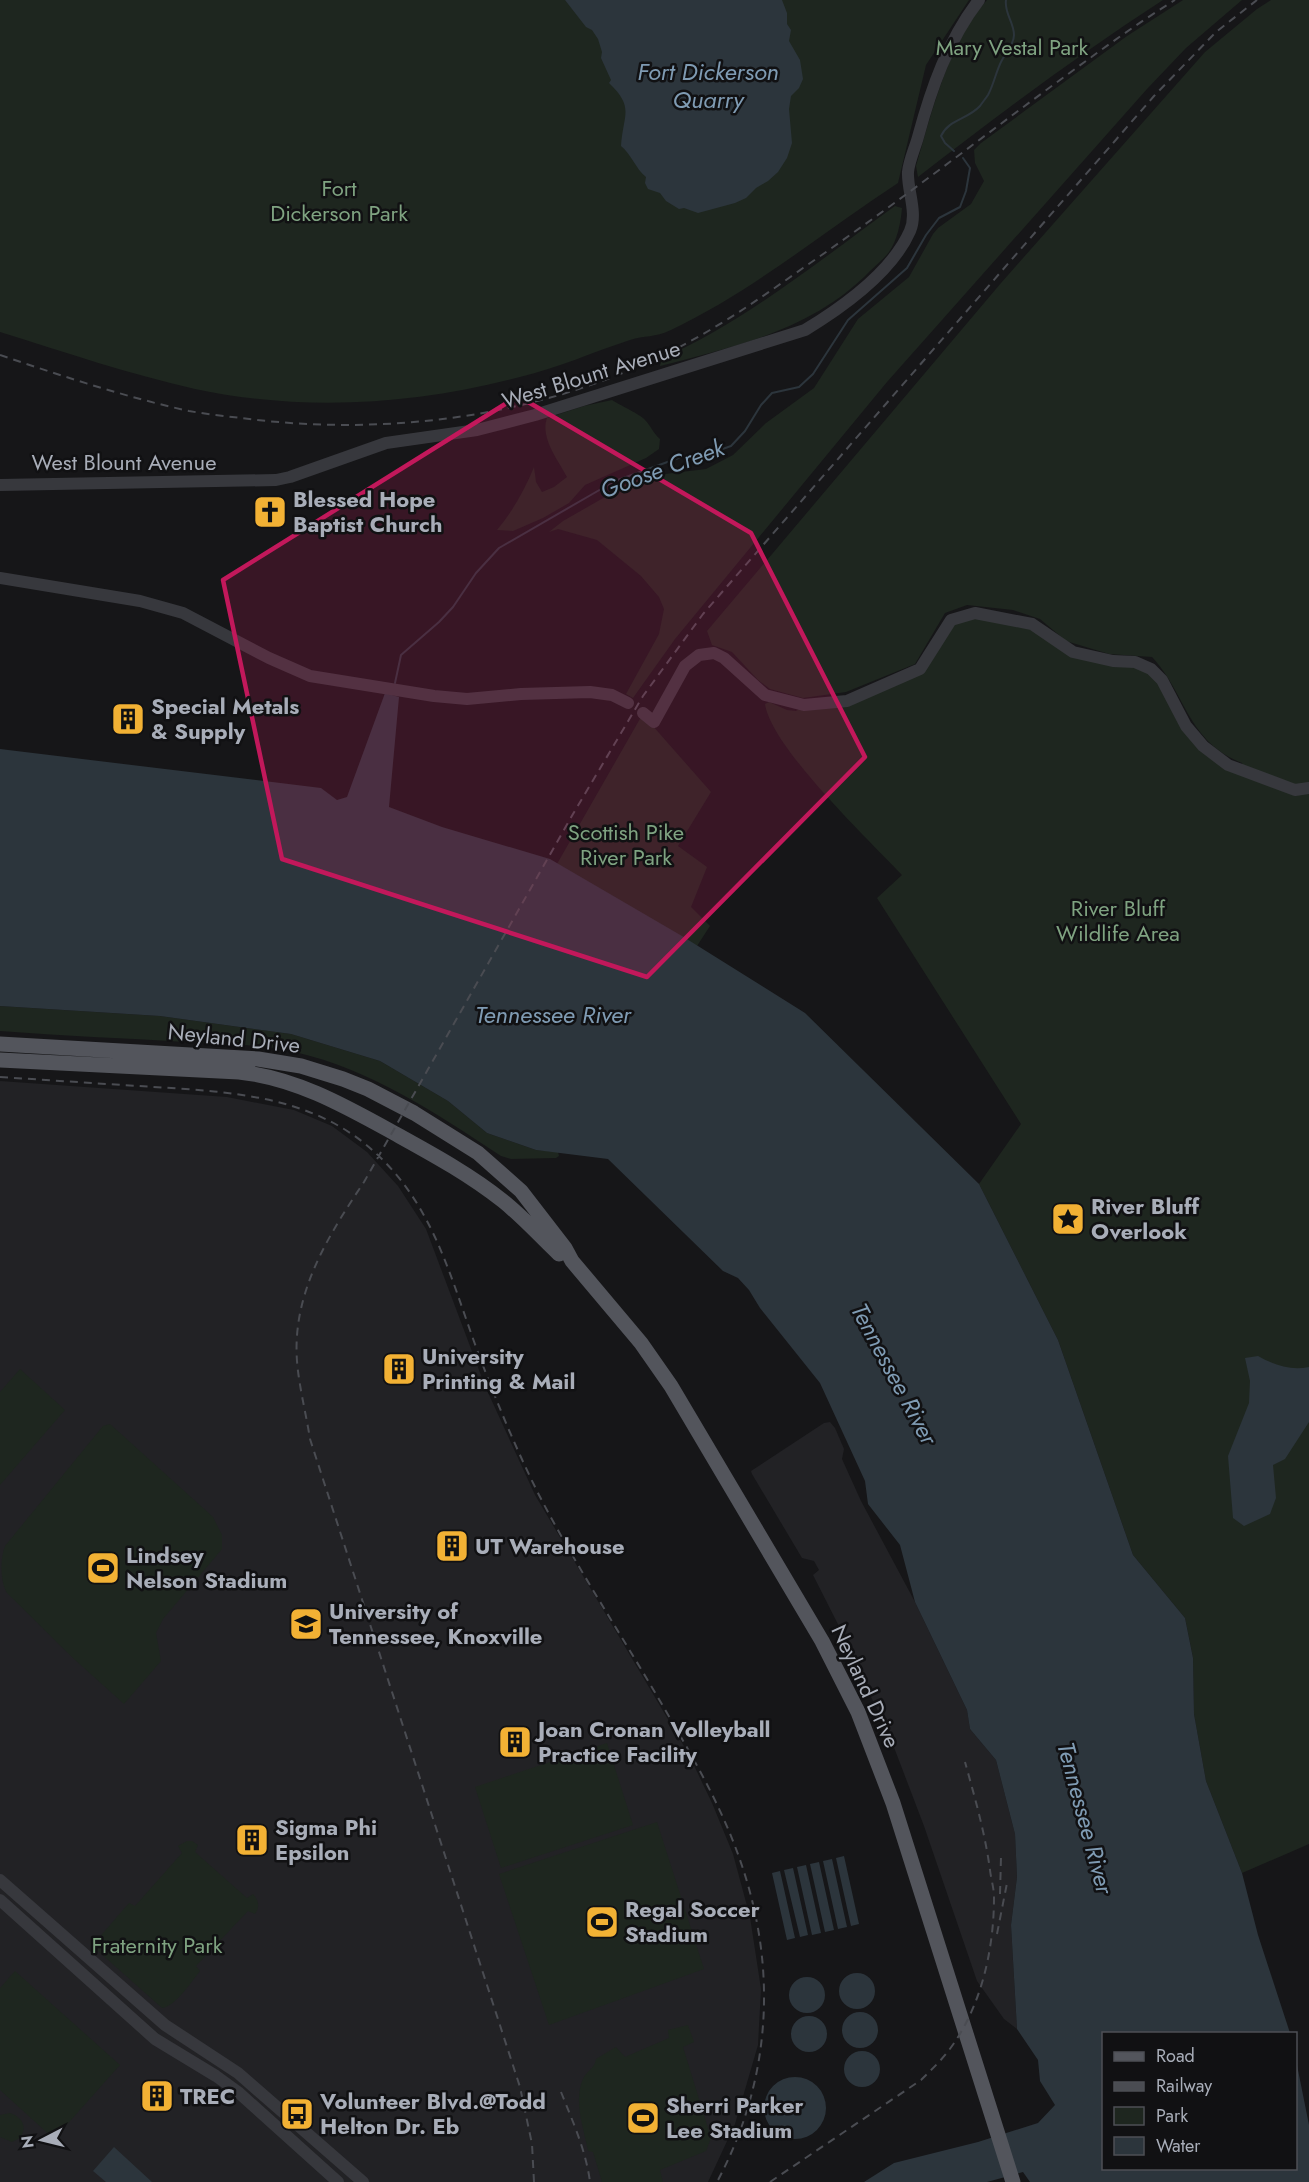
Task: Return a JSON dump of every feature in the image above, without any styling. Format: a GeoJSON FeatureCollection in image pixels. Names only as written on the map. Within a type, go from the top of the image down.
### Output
{"type":"FeatureCollection","features":[{"type":"Feature","properties":{"kind":"main road","name":"Neyland Drive"},"geometry":{"type":"LineString","coordinates":[[0,1044],[258,1059],[301,1066],[368,1089],[414,1113],[478,1153],[521,1191],[565,1248],[572,1261],[642,1343],[671,1386],[822,1641],[858,1712],[893,1803],[1013,2182]]}},
{"type":"Feature","properties":{"kind":"main road","name":"Neyland Drive"},"geometry":{"type":"LineString","coordinates":[[0,1060],[239,1072],[269,1077],[299,1086],[346,1107],[451,1165],[501,1200],[558,1253],[572,1261]]}},
{"type":"Feature","properties":{"kind":"street","name":"West Blount Avenue"},"geometry":{"type":"LineString","coordinates":[[0,485],[276,480],[371,447],[477,430],[535,415],[805,330],[828,316],[876,276],[895,256],[911,229],[912,201],[908,172],[927,104],[958,31],[979,0]]}},
{"type":"Feature","properties":{"kind":"street"},"geometry":{"type":"LineString","coordinates":[[0,578],[140,601],[183,614],[268,658],[310,676],[434,696],[467,699],[520,694],[590,692],[612,695],[628,703]]}},
{"type":"Feature","properties":{"kind":"street"},"geometry":{"type":"LineString","coordinates":[[643,713],[654,722],[681,672],[691,659],[699,655],[714,653],[724,658],[765,695],[804,705],[847,701],[920,669],[951,620],[975,614],[1032,624],[1073,652],[1113,661],[1135,662],[1152,669],[1162,680],[1186,726],[1203,746],[1228,765],[1295,790],[1309,789]]}},
{"type":"Feature","properties":{"kind":"street"},"geometry":{"type":"LineString","coordinates":[[0,1880],[165,2025],[238,2073],[363,2182]]}},
{"type":"Feature","properties":{"kind":"street"},"geometry":{"type":"LineString","coordinates":[[0,1900],[155,2039],[238,2092],[338,2182]]}},
{"type":"Feature","properties":{"kind":"highlighted area"},"geometry":{"type":"Polygon","coordinates":[[[518,396],[751,533],[865,757],[647,977],[282,859],[223,580],[518,396]]]}},
{"type":"Feature","properties":{"kind":"shaded area","name":"University of Tennessee, Knoxville"},"geometry":{"type":"Polygon","coordinates":[[[0,1081],[227,1097],[294,1110],[332,1126],[367,1152],[398,1186],[426,1229],[485,1386],[535,1495],[688,1753],[733,1854],[750,1917],[761,1989],[758,2045],[735,2124],[708,2182],[0,2182],[0,1081]]]}},
{"type":"Feature","properties":{"kind":"shaded area"},"geometry":{"type":"Polygon","coordinates":[[[830,1422],[844,1449],[842,1459],[861,1501],[915,1602],[967,1710],[970,1729],[996,1760],[1015,1834],[1017,1877],[1011,1925],[1017,2029],[1004,2019],[977,1981],[924,1826],[887,1729],[813,1575],[819,1570],[814,1561],[802,1558],[751,1471],[824,1423],[830,1422]]]}},
{"type":"Feature","properties":{"kind":"green space","name":"Fort Dickerson Park"},"geometry":{"type":"Polygon","coordinates":[[[0,0],[969,0],[926,65],[898,183],[731,297],[665,333],[630,340],[562,365],[520,377],[440,394],[358,402],[317,403],[276,401],[195,389],[121,370],[0,332],[0,0]]]}},
{"type":"Feature","properties":{"kind":"green space","name":"Mary Vestal Park"},"geometry":{"type":"Polygon","coordinates":[[[987,0],[1163,0],[1039,86],[918,177],[916,166],[943,79],[962,36],[973,17],[987,0]]]}},
{"type":"Feature","properties":{"kind":"green space"},"geometry":{"type":"Polygon","coordinates":[[[1183,0],[1242,0],[1186,48],[1147,89],[887,382],[675,639],[633,698],[626,694],[659,634],[664,609],[659,597],[641,576],[597,540],[558,529],[549,532],[563,521],[633,481],[657,475],[706,469],[733,455],[766,423],[814,388],[858,319],[909,277],[938,228],[971,204],[984,181],[975,163],[974,150],[1127,36],[1183,0]]]}},
{"type":"Feature","properties":{"kind":"green space","name":"River Bluff Wildlife Area"},"geometry":{"type":"Polygon","coordinates":[[[1271,0],[1309,0],[1309,1844],[1242,1873],[1206,1781],[1194,1714],[1193,1658],[1185,1618],[1133,1555],[1058,1340],[979,1184],[1021,1124],[877,898],[902,875],[802,768],[771,722],[765,704],[769,702],[787,710],[796,711],[804,705],[847,701],[920,669],[951,620],[975,613],[1032,624],[1073,652],[1113,661],[1135,662],[1151,669],[1162,680],[1186,726],[1203,746],[1228,765],[1243,770],[1242,763],[1224,754],[1199,730],[1164,672],[1152,657],[1109,654],[1066,641],[1040,619],[1013,610],[967,605],[945,613],[915,664],[846,692],[803,698],[770,689],[758,680],[732,652],[712,645],[707,631],[1001,283],[1205,52],[1271,0]]]}},
{"type":"Feature","properties":{"kind":"green space"},"geometry":{"type":"Polygon","coordinates":[[[895,206],[902,208],[900,225],[892,248],[848,291],[824,308],[799,322],[745,343],[660,366],[661,359],[723,327],[753,308],[895,206]]]}},
{"type":"Feature","properties":{"kind":"green space"},"geometry":{"type":"Polygon","coordinates":[[[612,400],[643,418],[660,439],[659,449],[646,458],[585,485],[569,503],[543,518],[513,531],[497,530],[518,500],[534,467],[536,482],[542,492],[554,487],[567,477],[548,441],[545,426],[547,418],[612,400]]]}},
{"type":"Feature","properties":{"kind":"green space","name":"Scottish Pike River Park"},"geometry":{"type":"Polygon","coordinates":[[[641,717],[652,725],[711,792],[678,846],[707,867],[691,907],[710,926],[697,946],[557,864],[641,717]]]}},
{"type":"Feature","properties":{"kind":"green space"},"geometry":{"type":"Polygon","coordinates":[[[0,1006],[160,1016],[291,1034],[380,1061],[448,1101],[487,1133],[536,1150],[558,1152],[559,1156],[556,1158],[511,1159],[501,1156],[428,1109],[377,1081],[295,1052],[241,1045],[0,1031],[0,1006]]]}},
{"type":"Feature","properties":{"kind":"green space"},"geometry":{"type":"Polygon","coordinates":[[[20,1369],[65,1410],[0,1485],[0,1392],[20,1369]]]}},
{"type":"Feature","properties":{"kind":"green space","name":"Lindsey Nelson Stadium"},"geometry":{"type":"Polygon","coordinates":[[[110,1424],[213,1517],[222,1535],[222,1549],[163,1619],[156,1633],[161,1661],[124,1704],[7,1593],[2,1570],[5,1546],[103,1426],[110,1424]]]}},
{"type":"Feature","properties":{"kind":"green space"},"geometry":{"type":"Polygon","coordinates":[[[607,1743],[633,1825],[501,1868],[475,1787],[607,1743]]]}},
{"type":"Feature","properties":{"kind":"green space","name":"Regal Soccer Stadium"},"geometry":{"type":"Polygon","coordinates":[[[657,1822],[704,1969],[549,2025],[499,1874],[657,1822]]]}},
{"type":"Feature","properties":{"kind":"green space","name":"Fraternity Park"},"geometry":{"type":"Polygon","coordinates":[[[187,1841],[198,1845],[195,1852],[247,1898],[253,1894],[258,1906],[255,1914],[248,1911],[196,1966],[200,1971],[178,1998],[167,2007],[162,2008],[94,1945],[129,1903],[135,1906],[182,1853],[178,1846],[187,1841]]]}},
{"type":"Feature","properties":{"kind":"green space"},"geometry":{"type":"Polygon","coordinates":[[[15,1971],[120,2065],[54,2139],[0,2090],[0,1988],[15,1971]]]}},
{"type":"Feature","properties":{"kind":"green space","name":"Sherri Parker Lee Stadium"},"geometry":{"type":"Polygon","coordinates":[[[688,2025],[694,2042],[683,2047],[711,2138],[706,2151],[660,2170],[663,2182],[602,2182],[593,2152],[588,2151],[580,2115],[579,2096],[584,2076],[594,2065],[596,2059],[616,2047],[625,2057],[669,2038],[668,2030],[688,2025]]]}},
{"type":"Feature","properties":{"kind":"green space"},"geometry":{"type":"Polygon","coordinates":[[[10,2113],[18,2117],[24,2126],[20,2138],[12,2142],[0,2137],[0,2115],[10,2113]]]}},
{"type":"Feature","properties":{"kind":"water","name":"Fort Dickerson Quarry"},"geometry":{"type":"Polygon","coordinates":[[[565,0],[782,0],[787,13],[787,24],[791,30],[789,41],[800,60],[803,79],[799,88],[791,96],[789,109],[792,143],[787,158],[778,172],[746,198],[698,213],[684,208],[679,209],[666,201],[660,193],[648,189],[645,183],[646,177],[621,146],[625,105],[609,83],[611,80],[601,58],[602,52],[598,39],[565,0]]]}},
{"type":"Feature","properties":{"kind":"water","name":"Tennessee River"},"geometry":{"type":"Polygon","coordinates":[[[385,693],[399,697],[389,807],[442,827],[550,859],[682,936],[805,1013],[979,1184],[1058,1340],[1133,1555],[1185,1618],[1193,1658],[1194,1714],[1206,1781],[1242,1873],[1258,1935],[1290,2032],[1102,2032],[1102,2170],[1297,2170],[1297,2065],[1309,2125],[1309,2182],[1030,2182],[1023,2172],[987,2182],[864,2182],[894,2163],[978,2142],[1038,2123],[1055,2105],[1040,2081],[1038,2060],[1017,2029],[1011,1925],[1017,1877],[1015,1834],[996,1760],[970,1729],[967,1710],[915,1602],[900,1545],[868,1504],[865,1481],[820,1383],[738,1278],[723,1271],[608,1159],[536,1150],[487,1133],[448,1101],[380,1061],[291,1034],[160,1016],[0,1006],[0,749],[321,788],[337,800],[347,797],[385,693]]]}},
{"type":"Feature","properties":{"kind":"water"},"geometry":{"type":"Polygon","coordinates":[[[1258,1356],[1283,1366],[1309,1367],[1309,1422],[1285,1459],[1273,1465],[1276,1498],[1270,1514],[1244,1526],[1233,1518],[1228,1456],[1249,1403],[1250,1381],[1245,1358],[1258,1356]]]}},
{"type":"Feature","properties":{"kind":"water"},"geometry":{"type":"Polygon","coordinates":[[[844,1856],[859,1924],[851,1926],[836,1858],[844,1856]]]}},
{"type":"Feature","properties":{"kind":"water"},"geometry":{"type":"Polygon","coordinates":[[[832,1859],[847,1927],[838,1929],[823,1861],[832,1859]]]}},
{"type":"Feature","properties":{"kind":"water"},"geometry":{"type":"Polygon","coordinates":[[[819,1862],[834,1930],[825,1932],[810,1864],[819,1862]]]}},
{"type":"Feature","properties":{"kind":"water"},"geometry":{"type":"Polygon","coordinates":[[[806,1865],[821,1933],[812,1935],[797,1867],[806,1865]]]}},
{"type":"Feature","properties":{"kind":"water"},"geometry":{"type":"Polygon","coordinates":[[[793,1868],[808,1935],[800,1937],[784,1870],[793,1868]]]}},
{"type":"Feature","properties":{"kind":"water"},"geometry":{"type":"Polygon","coordinates":[[[780,1871],[795,1938],[787,1940],[772,1873],[780,1871]]]}},
{"type":"Feature","properties":{"kind":"water"},"geometry":{"type":"Polygon","coordinates":[[[857,1973],[870,1978],[875,1991],[870,2004],[857,2009],[844,2004],[839,1991],[844,1978],[857,1973]]]}},
{"type":"Feature","properties":{"kind":"water"},"geometry":{"type":"Polygon","coordinates":[[[807,1977],[820,1982],[825,1995],[820,2008],[807,2013],[794,2008],[789,1995],[794,1982],[807,1977]]]}},
{"type":"Feature","properties":{"kind":"water"},"geometry":{"type":"Polygon","coordinates":[[[860,2012],[873,2017],[878,2030],[873,2043],[860,2048],[847,2043],[842,2030],[847,2017],[860,2012]]]}},
{"type":"Feature","properties":{"kind":"water"},"geometry":{"type":"Polygon","coordinates":[[[809,2016],[822,2021],[827,2034],[822,2047],[809,2052],[796,2047],[791,2034],[796,2021],[809,2016]]]}},
{"type":"Feature","properties":{"kind":"water"},"geometry":{"type":"Polygon","coordinates":[[[862,2051],[875,2056],[880,2069],[875,2082],[862,2087],[849,2082],[844,2069],[849,2056],[862,2051]]]}},
{"type":"Feature","properties":{"kind":"water"},"geometry":{"type":"Polygon","coordinates":[[[795,2077],[807,2079],[817,2086],[824,2096],[826,2108],[824,2120],[817,2130],[807,2137],[795,2139],[783,2137],[773,2130],[766,2120],[764,2108],[766,2096],[773,2086],[783,2079],[795,2077]]]}},
{"type":"Feature","properties":{"kind":"water"},"geometry":{"type":"Polygon","coordinates":[[[114,2147],[152,2182],[106,2182],[93,2171],[114,2147]]]}},
{"type":"Feature","properties":{"kind":"waterway"},"geometry":{"type":"LineString","coordinates":[[954,151],[941,136],[944,130],[980,106],[988,95],[1000,64],[1013,42],[1014,30],[1006,9],[1006,0]]}},
{"type":"Feature","properties":{"kind":"waterway","name":"Goose Creek"},"geometry":{"type":"LineString","coordinates":[[395,683],[401,655],[453,607],[476,573],[499,548],[615,481],[684,456],[717,451],[731,446],[745,431],[761,405],[772,393],[799,387],[813,374],[848,320],[907,268],[939,218],[960,207],[966,191],[970,168],[963,158]]}},
{"type":"Feature","properties":{"kind":"railway"},"geometry":{"type":"LineString","coordinates":[[0,355],[117,393],[189,411],[301,424],[362,425],[422,421],[483,413],[542,400],[600,382],[656,358],[734,315],[860,228],[1102,50],[1175,0]]}},
{"type":"Feature","properties":{"kind":"railway"},"geometry":{"type":"LineString","coordinates":[[534,2182],[532,2144],[520,2087],[310,1439],[297,1361],[300,1312],[307,1289],[326,1244],[364,1182],[573,814],[643,696],[703,614],[1154,96],[1216,32],[1257,0]]}},
{"type":"Feature","properties":{"kind":"railway"},"geometry":{"type":"LineString","coordinates":[[0,1077],[197,1090],[256,1097],[285,1104],[313,1113],[339,1126],[364,1143],[387,1164],[406,1187],[435,1236],[506,1422],[539,1495],[696,1763],[721,1814],[742,1866],[757,1923],[762,1956],[763,2023],[760,2056],[744,2120],[717,2182]]}},
{"type":"Feature","properties":{"kind":"railway"},"geometry":{"type":"LineString","coordinates":[[770,2182],[921,2080],[949,2051],[971,2012],[989,1955],[994,1890],[983,1829],[965,1762]]}},
{"type":"Feature","properties":{"kind":"railway"},"geometry":{"type":"LineString","coordinates":[[1000,1894],[1001,1857]]}},
{"type":"Feature","properties":{"kind":"railway"},"geometry":{"type":"LineString","coordinates":[[997,1934],[1007,1883]]}},
{"type":"Feature","properties":{"kind":"railway"},"geometry":{"type":"LineString","coordinates":[[561,2092],[582,2148],[590,2182]]}},
{"type":"Feature","properties":{"kind":"place","name":"Blessed Hope Baptist Church"},"geometry":{"type":"Point","coordinates":[270,512]}},
{"type":"Feature","properties":{"kind":"place","name":"Special Metals & Supply"},"geometry":{"type":"Point","coordinates":[128,719]}},
{"type":"Feature","properties":{"kind":"place","name":"River Bluff Overlook"},"geometry":{"type":"Point","coordinates":[1068,1219]}},
{"type":"Feature","properties":{"kind":"place","name":"University Printing & Mail"},"geometry":{"type":"Point","coordinates":[399,1369]}},
{"type":"Feature","properties":{"kind":"place","name":"UT Warehouse"},"geometry":{"type":"Point","coordinates":[452,1546]}},
{"type":"Feature","properties":{"kind":"place","name":"Lindsey Nelson Stadium"},"geometry":{"type":"Point","coordinates":[103,1568]}},
{"type":"Feature","properties":{"kind":"place","name":"University of Tennessee, Knoxville"},"geometry":{"type":"Point","coordinates":[306,1624]}},
{"type":"Feature","properties":{"kind":"place","name":"Joan Cronan Volleyball Practice Facility"},"geometry":{"type":"Point","coordinates":[515,1742]}},
{"type":"Feature","properties":{"kind":"place","name":"Sigma Phi Epsilon"},"geometry":{"type":"Point","coordinates":[252,1840]}},
{"type":"Feature","properties":{"kind":"place","name":"Regal Soccer Stadium"},"geometry":{"type":"Point","coordinates":[602,1922]}},
{"type":"Feature","properties":{"kind":"place","name":"TREC"},"geometry":{"type":"Point","coordinates":[157,2096]}},
{"type":"Feature","properties":{"kind":"place","name":"Volunteer Blvd.@Todd Helton Dr. Eb"},"geometry":{"type":"Point","coordinates":[297,2114]}},
{"type":"Feature","properties":{"kind":"place","name":"Sherri Parker Lee Stadium"},"geometry":{"type":"Point","coordinates":[643,2118]}}]}
